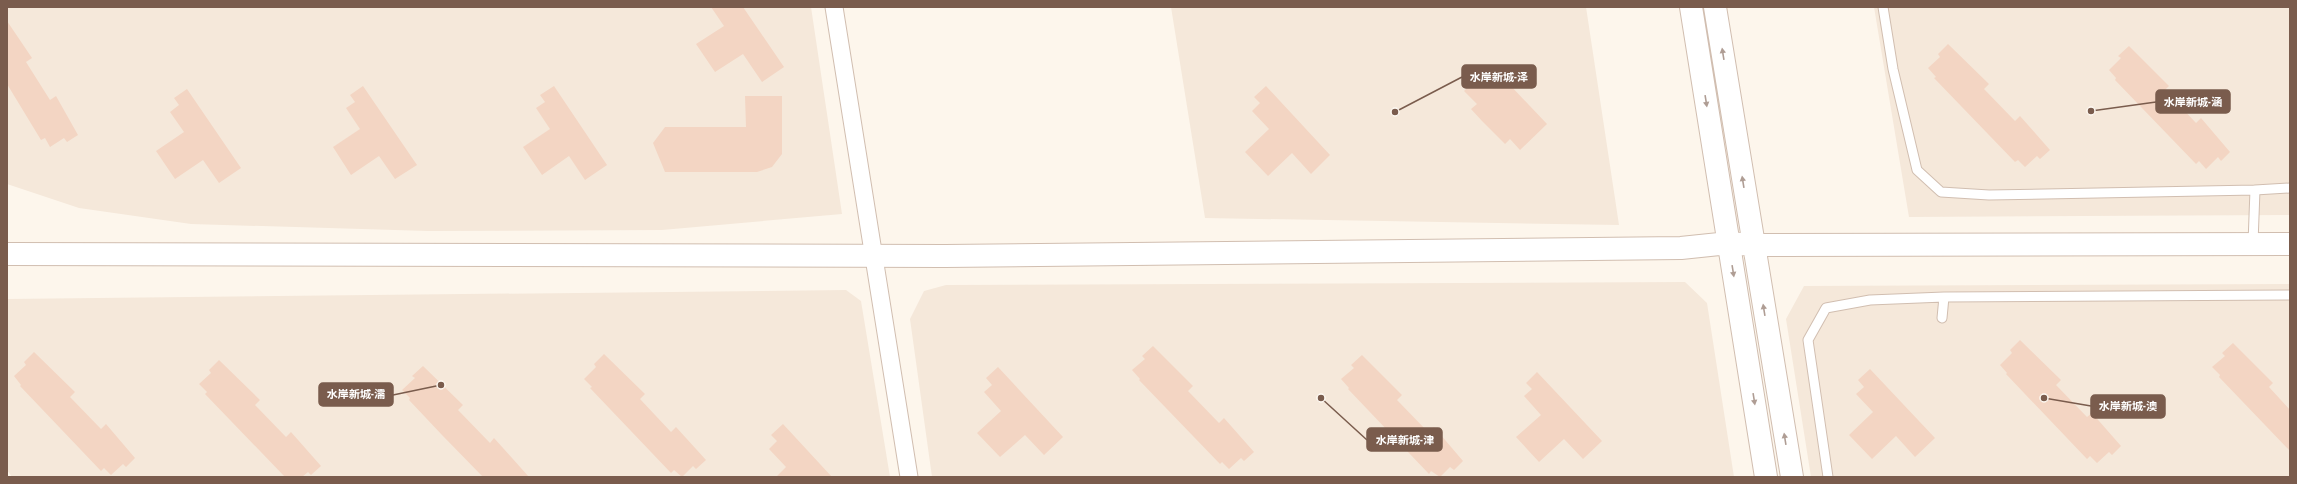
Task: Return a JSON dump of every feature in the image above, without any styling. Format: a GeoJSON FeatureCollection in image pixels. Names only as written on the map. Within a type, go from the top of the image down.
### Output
{"type":"FeatureCollection","features":[{"type":"Feature","properties":{"kind":"street"},"geometry":{"type":"LineString","coordinates":[[834,7],[909,477]]}},
{"type":"Feature","properties":{"kind":"street"},"geometry":{"type":"LineString","coordinates":[[1691,7],[1766,477]]}},
{"type":"Feature","properties":{"kind":"street"},"geometry":{"type":"LineString","coordinates":[[1715,7],[1792,477]]}},
{"type":"Feature","properties":{"kind":"street"},"geometry":{"type":"LineString","coordinates":[[7,254],[874,256],[1681,248],[1729,244],[2290,244]]}},
{"type":"Feature","properties":{"kind":"lane"},"geometry":{"type":"LineString","coordinates":[[1883,7],[1893,68],[1917,170],[1941,192],[1989,195],[2255,190],[2288,186]]}},
{"type":"Feature","properties":{"kind":"lane"},"geometry":{"type":"LineString","coordinates":[[2253,244],[2255,190]]}},
{"type":"Feature","properties":{"kind":"lane"},"geometry":{"type":"LineString","coordinates":[[1828,477],[1808,340],[1826,308],[1870,300],[1944,297],[2290,295]]}},
{"type":"Feature","properties":{"kind":"lane"},"geometry":{"type":"LineString","coordinates":[[1942,318],[1944,297]]}},
{"type":"Feature","properties":{"kind":"shaded area"},"geometry":{"type":"Polygon","coordinates":[[[7,7],[811,7],[842,214],[662,230],[428,231],[191,224],[79,208],[7,184],[7,7]]]}},
{"type":"Feature","properties":{"kind":"shaded area"},"geometry":{"type":"Polygon","coordinates":[[[1171,7],[1586,7],[1619,225],[1205,218],[1171,7]]]}},
{"type":"Feature","properties":{"kind":"shaded area"},"geometry":{"type":"Polygon","coordinates":[[[1874,7],[2290,7],[2290,215],[1909,217],[1874,7]]]}},
{"type":"Feature","properties":{"kind":"shaded area"},"geometry":{"type":"Polygon","coordinates":[[[1685,282],[1707,303],[1734,477],[932,477],[910,319],[924,291],[946,285],[1685,282]]]}},
{"type":"Feature","properties":{"kind":"shaded area"},"geometry":{"type":"Polygon","coordinates":[[[2290,284],[2290,477],[1811,477],[1786,319],[1804,286],[2290,284]]]}},
{"type":"Feature","properties":{"kind":"shaded area"},"geometry":{"type":"Polygon","coordinates":[[[846,290],[861,301],[890,477],[12,477],[7,470],[7,299],[846,290]]]}},
{"type":"Feature","properties":{"kind":"building"},"geometry":{"type":"Polygon","coordinates":[[[711,7],[743,7],[784,67],[762,82],[743,54],[715,72],[696,44],[724,26],[711,7]]]}},
{"type":"Feature","properties":{"kind":"building"},"geometry":{"type":"Polygon","coordinates":[[[7,21],[32,58],[26,62],[50,100],[56,96],[78,135],[67,142],[64,138],[50,147],[45,138],[41,140],[7,84],[7,21]]]}},
{"type":"Feature","properties":{"kind":"building"},"geometry":{"type":"Polygon","coordinates":[[[1948,44],[1989,84],[1984,89],[2015,121],[2020,116],[2050,150],[2040,159],[2037,156],[2025,167],[2018,160],[2015,162],[1934,78],[1936,77],[1928,68],[1940,57],[1938,54],[1948,44]]]}},
{"type":"Feature","properties":{"kind":"building"},"geometry":{"type":"Polygon","coordinates":[[[2129,46],[2169,86],[2165,90],[2196,123],[2201,118],[2230,152],[2221,161],[2218,157],[2206,169],[2199,161],[2196,164],[2115,80],[2116,78],[2109,70],[2121,58],[2118,56],[2129,46]]]}},
{"type":"Feature","properties":{"kind":"building"},"geometry":{"type":"Polygon","coordinates":[[[1491,65],[1547,124],[1520,150],[1510,139],[1505,144],[1482,121],[1471,109],[1477,104],[1464,91],[1491,65]]]}},
{"type":"Feature","properties":{"kind":"building"},"geometry":{"type":"Polygon","coordinates":[[[363,86],[417,165],[395,179],[379,156],[351,175],[333,147],[360,129],[346,108],[355,102],[350,95],[363,86]]]}},
{"type":"Feature","properties":{"kind":"building"},"geometry":{"type":"Polygon","coordinates":[[[554,86],[607,165],[585,180],[569,156],[542,175],[523,147],[550,129],[536,108],[545,102],[540,95],[554,86]]]}},
{"type":"Feature","properties":{"kind":"building"},"geometry":{"type":"Polygon","coordinates":[[[1266,86],[1330,155],[1311,174],[1292,153],[1268,176],[1245,152],[1269,129],[1252,111],[1260,103],[1254,97],[1266,86]]]}},
{"type":"Feature","properties":{"kind":"building"},"geometry":{"type":"Polygon","coordinates":[[[187,89],[241,168],[219,183],[203,160],[175,179],[156,151],[184,132],[170,112],[179,105],[174,98],[187,89]]]}},
{"type":"Feature","properties":{"kind":"building"},"geometry":{"type":"Polygon","coordinates":[[[745,96],[782,96],[782,154],[772,167],[757,172],[665,172],[653,143],[665,127],[746,127],[745,96]]]}},
{"type":"Feature","properties":{"kind":"building"},"geometry":{"type":"Polygon","coordinates":[[[2020,340],[2061,380],[2056,385],[2087,417],[2092,413],[2121,446],[2112,455],[2109,452],[2097,463],[2090,456],[2087,459],[2006,374],[2007,373],[2000,365],[2012,353],[2010,350],[2020,340]]]}},
{"type":"Feature","properties":{"kind":"building"},"geometry":{"type":"Polygon","coordinates":[[[2233,343],[2273,383],[2269,387],[2290,410],[2290,451],[2219,377],[2220,375],[2212,367],[2225,356],[2222,353],[2233,343]]]}},
{"type":"Feature","properties":{"kind":"building"},"geometry":{"type":"Polygon","coordinates":[[[1153,346],[1193,386],[1188,391],[1219,423],[1224,418],[1254,452],[1244,461],[1241,458],[1229,469],[1222,462],[1220,464],[1139,380],[1140,379],[1132,370],[1145,359],[1142,356],[1153,346]]]}},
{"type":"Feature","properties":{"kind":"building"},"geometry":{"type":"Polygon","coordinates":[[[34,352],[75,392],[70,397],[101,429],[106,424],[135,458],[126,467],[123,464],[111,475],[104,468],[101,471],[20,386],[21,385],[14,376],[26,365],[24,362],[34,352]]]}},
{"type":"Feature","properties":{"kind":"building"},"geometry":{"type":"Polygon","coordinates":[[[604,354],[645,394],[640,399],[671,432],[676,427],[706,460],[696,469],[693,466],[682,477],[674,470],[671,473],[590,388],[592,387],[584,379],[596,367],[594,364],[604,354]]]}},
{"type":"Feature","properties":{"kind":"building"},"geometry":{"type":"Polygon","coordinates":[[[1362,355],[1402,395],[1397,400],[1428,432],[1434,427],[1463,461],[1454,470],[1450,467],[1440,477],[1431,471],[1429,474],[1348,389],[1349,388],[1341,379],[1354,368],[1351,365],[1362,355]]]}},
{"type":"Feature","properties":{"kind":"building"},"geometry":{"type":"Polygon","coordinates":[[[219,360],[260,400],[255,405],[286,437],[291,432],[321,466],[311,475],[308,472],[302,477],[285,477],[205,394],[207,392],[199,384],[211,373],[209,370],[219,360]]]}},
{"type":"Feature","properties":{"kind":"building"},"geometry":{"type":"Polygon","coordinates":[[[423,366],[463,405],[458,410],[490,443],[494,438],[529,477],[483,477],[442,435],[409,400],[410,398],[402,390],[415,378],[412,376],[423,366]]]}},
{"type":"Feature","properties":{"kind":"building"},"geometry":{"type":"Polygon","coordinates":[[[998,367],[1063,437],[1044,455],[1025,435],[1000,457],[977,433],[1001,411],[984,392],[992,385],[986,378],[998,367]]]}},
{"type":"Feature","properties":{"kind":"building"},"geometry":{"type":"Polygon","coordinates":[[[1870,369],[1935,438],[1915,457],[1896,436],[1872,459],[1849,435],[1873,412],[1856,394],[1864,387],[1858,380],[1870,369]]]}},
{"type":"Feature","properties":{"kind":"building"},"geometry":{"type":"Polygon","coordinates":[[[1537,372],[1602,441],[1583,459],[1564,439],[1539,462],[1516,437],[1541,415],[1524,396],[1532,389],[1526,383],[1537,372]]]}},
{"type":"Feature","properties":{"kind":"building"},"geometry":{"type":"Polygon","coordinates":[[[783,424],[832,477],[776,477],[786,467],[769,449],[777,441],[771,435],[783,424]]]}},
{"type":"Feature","properties":{"kind":"place","name":"水岸新城-涵"},"geometry":{"type":"Point","coordinates":[2091,111]}},
{"type":"Feature","properties":{"kind":"place","name":"水岸新城-泽"},"geometry":{"type":"Point","coordinates":[1395,112]}},
{"type":"Feature","properties":{"kind":"place","name":"水岸新城-濡"},"geometry":{"type":"Point","coordinates":[441,385]}},
{"type":"Feature","properties":{"kind":"place","name":"水岸新城-津"},"geometry":{"type":"Point","coordinates":[1321,398]}},
{"type":"Feature","properties":{"kind":"place","name":"水岸新城-澳"},"geometry":{"type":"Point","coordinates":[2044,398]}}]}
